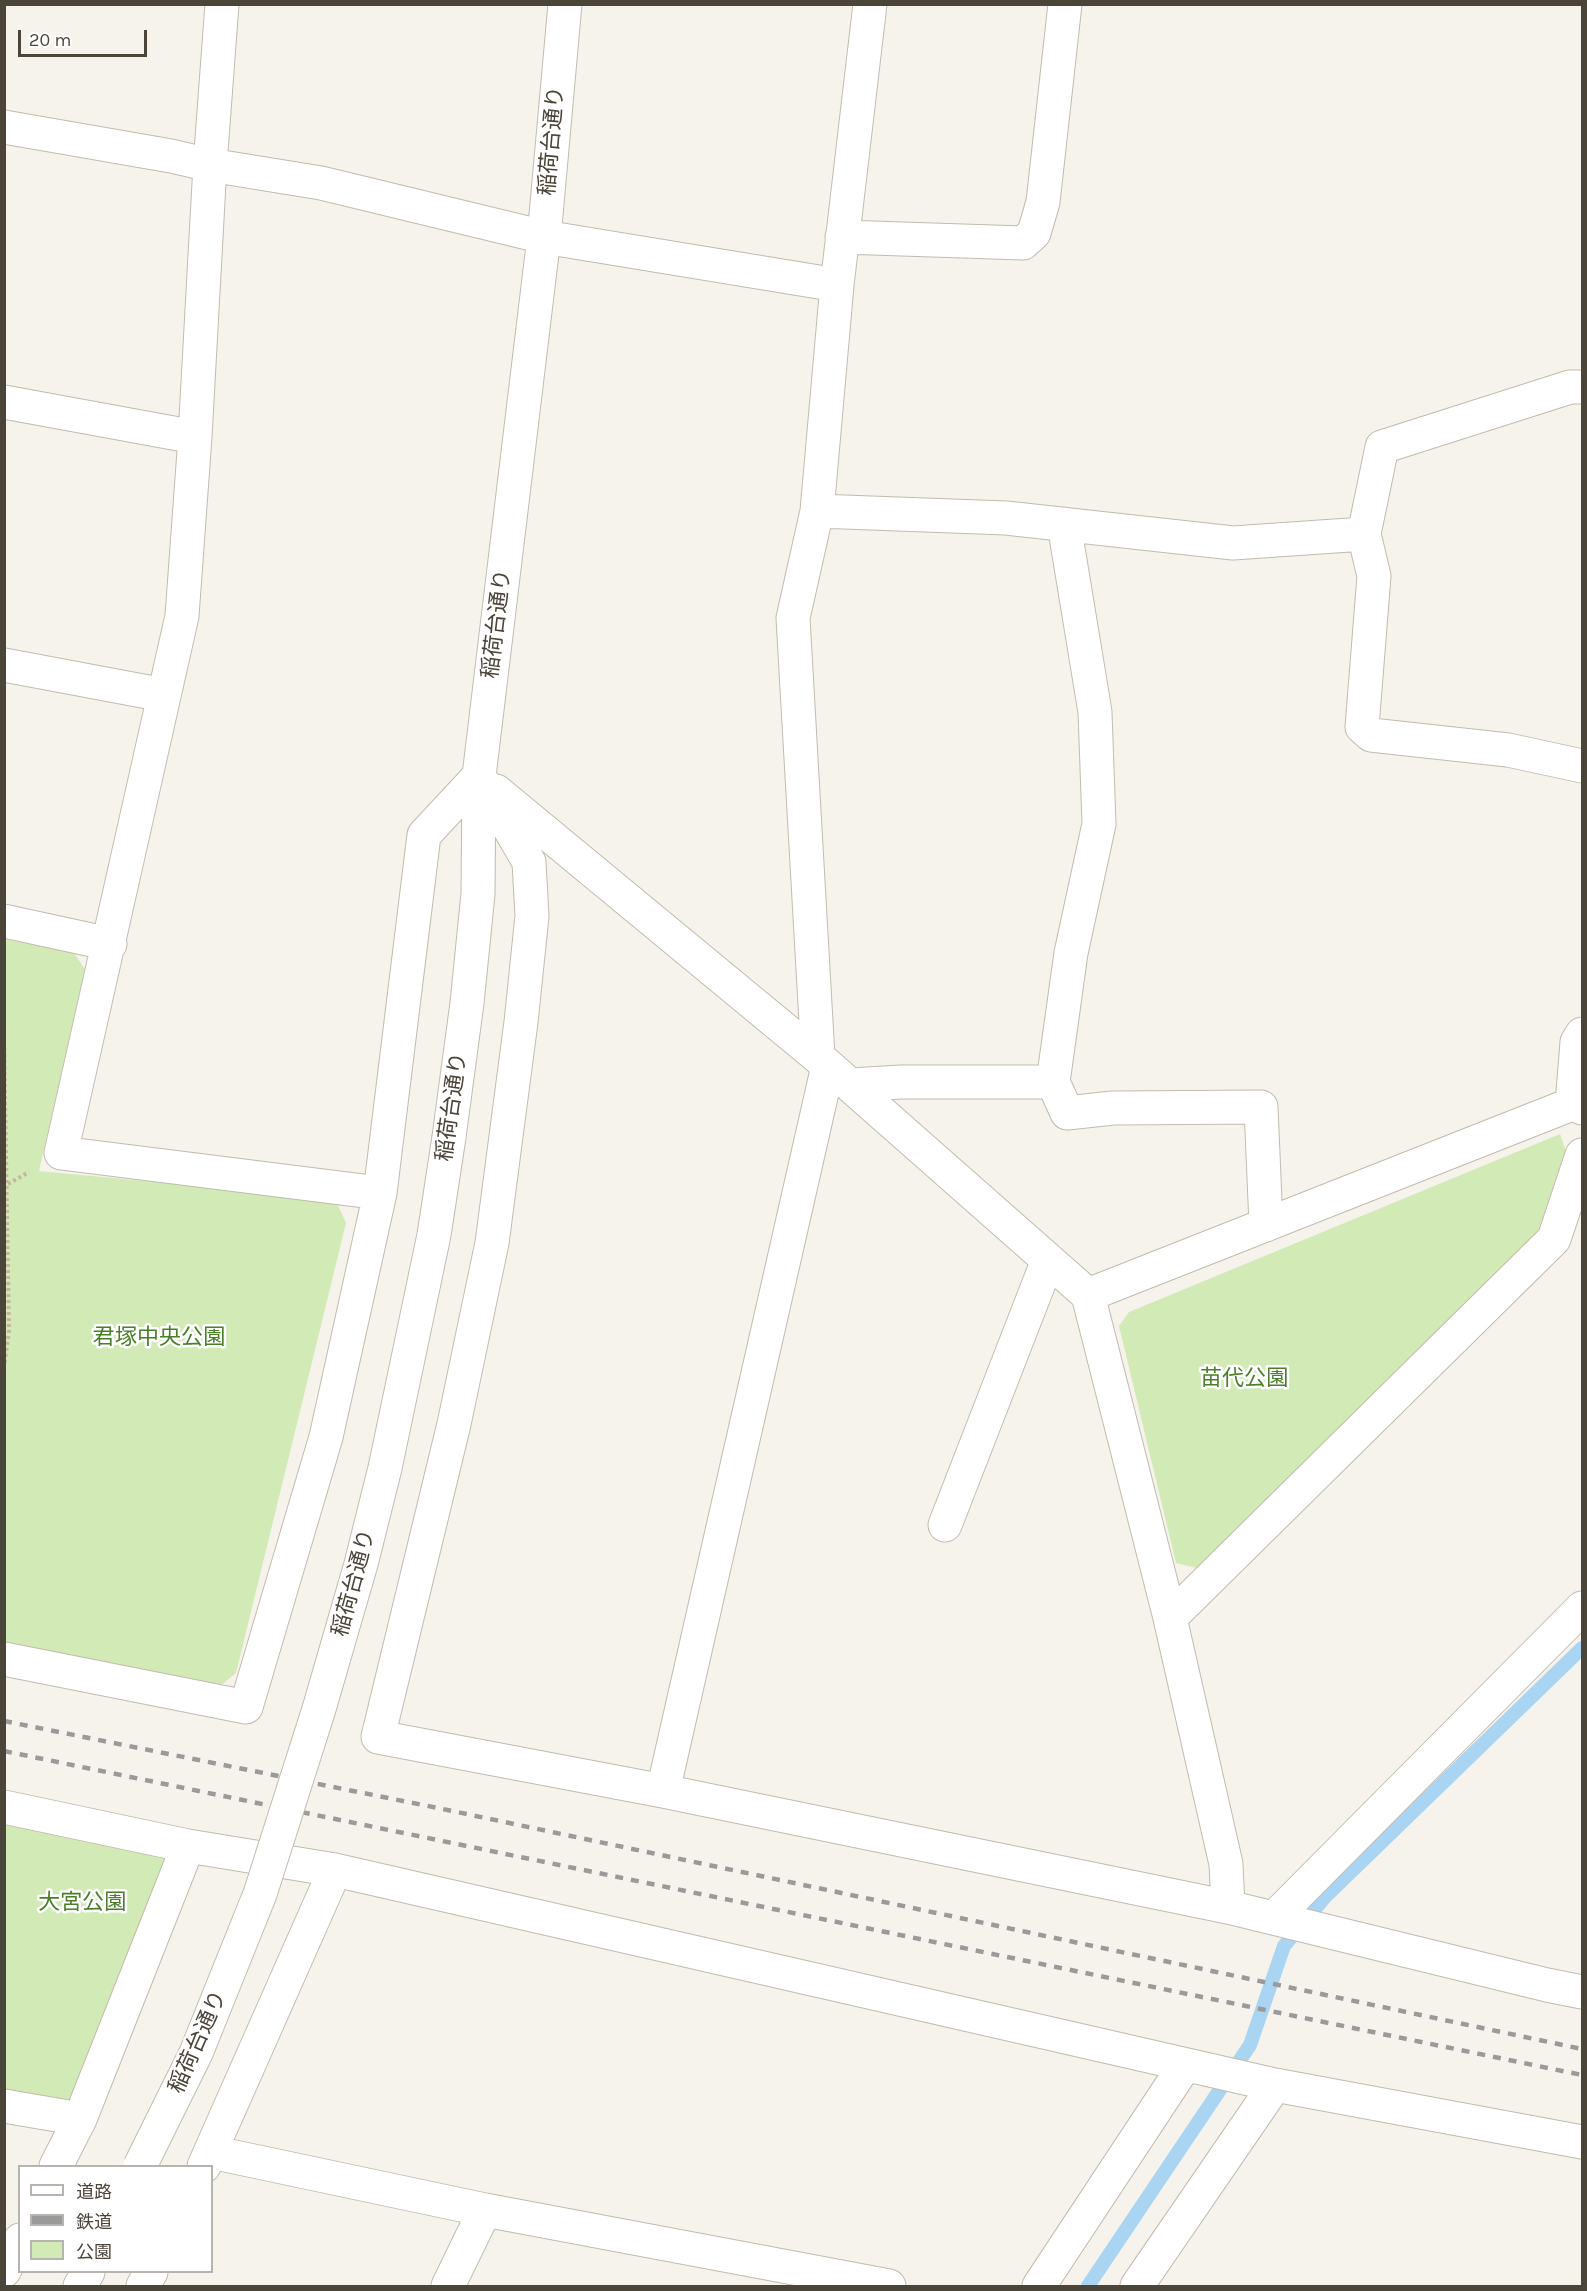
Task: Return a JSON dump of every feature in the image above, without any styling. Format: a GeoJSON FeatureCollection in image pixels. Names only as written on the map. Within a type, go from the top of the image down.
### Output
{"type":"FeatureCollection","features":[{"type":"Feature","properties":{"kind":"street"},"geometry":{"type":"LineString","coordinates":[[222,4],[183,616],[61,1153],[380,1193]]}},
{"type":"Feature","properties":{"kind":"street","name":"稲荷台通り"},"geometry":{"type":"LineString","coordinates":[[140,2165],[196,2053],[260,1894],[320,1709],[361,1564],[385,1468],[434,1236],[467,1003],[478,894],[479,777],[544,237],[565,4]]}},
{"type":"Feature","properties":{"kind":"street"},"geometry":{"type":"LineString","coordinates":[[663,1791],[832,1069],[793,618],[817,511],[842,237],[870,4]]}},
{"type":"Feature","properties":{"kind":"street"},"geometry":{"type":"LineString","coordinates":[[842,237],[1023,243],[1034,233],[1043,202],[1065,4]]}},
{"type":"Feature","properties":{"kind":"street"},"geometry":{"type":"LineString","coordinates":[[4,127],[321,183],[544,237],[837,285]]}},
{"type":"Feature","properties":{"kind":"street"},"geometry":{"type":"LineString","coordinates":[[1582,387],[1570,387],[1382,447],[1364,534],[1374,576],[1362,727],[1371,735],[1508,750],[1582,766]]}},
{"type":"Feature","properties":{"kind":"street"},"geometry":{"type":"LineString","coordinates":[[4,402],[195,437]]}},
{"type":"Feature","properties":{"kind":"street"},"geometry":{"type":"LineString","coordinates":[[817,511],[1006,518],[1233,543],[1364,534]]}},
{"type":"Feature","properties":{"kind":"street"},"geometry":{"type":"LineString","coordinates":[[1064,524],[1095,712],[1099,824],[1071,953],[1053,1082],[1067,1113],[1113,1108],[1261,1107],[1266,1225]]}},
{"type":"Feature","properties":{"kind":"street"},"geometry":{"type":"LineString","coordinates":[[4,665],[164,695]]}},
{"type":"Feature","properties":{"kind":"street"},"geometry":{"type":"LineString","coordinates":[[479,777],[832,1069],[1089,1294],[1170,1618],[1226,1864],[1228,1907]]}},
{"type":"Feature","properties":{"kind":"street"},"geometry":{"type":"LineString","coordinates":[[4,1659],[246,1707],[327,1437],[380,1193],[424,835],[479,777]]}},
{"type":"Feature","properties":{"kind":"street"},"geometry":{"type":"LineString","coordinates":[[479,777],[529,862],[532,916],[492,1243],[454,1424],[378,1737],[663,1791],[1228,1907],[1582,1992]]}},
{"type":"Feature","properties":{"kind":"street"},"geometry":{"type":"LineString","coordinates":[[4,921],[110,944]]}},
{"type":"Feature","properties":{"kind":"street"},"geometry":{"type":"LineString","coordinates":[[1089,1294],[1577,1106],[1577,1042],[1582,1034]]}},
{"type":"Feature","properties":{"kind":"street"},"geometry":{"type":"LineString","coordinates":[[832,1069],[901,1082],[1053,1082]]}},
{"type":"Feature","properties":{"kind":"street"},"geometry":{"type":"LineString","coordinates":[[1170,1618],[1554,1239],[1582,1155]]}},
{"type":"Feature","properties":{"kind":"street"},"geometry":{"type":"LineString","coordinates":[[945,1525],[1048,1260]]}},
{"type":"Feature","properties":{"kind":"street"},"geometry":{"type":"LineString","coordinates":[[1274,1918],[1582,1608]]}},
{"type":"Feature","properties":{"kind":"street"},"geometry":{"type":"LineString","coordinates":[[4,1807],[188,1846],[335,1870],[1275,2085],[1582,2142]]}},
{"type":"Feature","properties":{"kind":"street"},"geometry":{"type":"LineString","coordinates":[[57,2165],[80,2119],[188,1846]]}},
{"type":"Feature","properties":{"kind":"street"},"geometry":{"type":"LineString","coordinates":[[335,1870],[208,2159],[889,2286]]}},
{"type":"Feature","properties":{"kind":"street"},"geometry":{"type":"LineString","coordinates":[[1040,2286],[1185,2065]]}},
{"type":"Feature","properties":{"kind":"street"},"geometry":{"type":"LineString","coordinates":[[1137,2286],[1275,2085]]}},
{"type":"Feature","properties":{"kind":"street"},"geometry":{"type":"LineString","coordinates":[[4,2106],[80,2119]]}},
{"type":"Feature","properties":{"kind":"street"},"geometry":{"type":"LineString","coordinates":[[448,2286],[485,2210]]}},
{"type":"Feature","properties":{"kind":"street"},"geometry":{"type":"LineString","coordinates":[[4,2271],[18,2244]]}},
{"type":"Feature","properties":{"kind":"path"},"geometry":{"type":"LineString","coordinates":[[4,1036],[9,1331],[4,1367]]}},
{"type":"Feature","properties":{"kind":"green space","name":"君塚中央公園"},"geometry":{"type":"Polygon","coordinates":[[[4,939],[73,952],[85,969],[39,1171],[335,1199],[346,1223],[236,1673],[219,1687],[5,1643],[4,939]]]}},
{"type":"Feature","properties":{"kind":"green space","name":"苗代公園"},"geometry":{"type":"Polygon","coordinates":[[[1560,1134],[1566,1151],[1540,1236],[1201,1569],[1176,1563],[1119,1326],[1129,1312],[1560,1134]]]}},
{"type":"Feature","properties":{"kind":"green space","name":"大宮公園"},"geometry":{"type":"Polygon","coordinates":[[[4,1807],[188,1846],[80,2119],[5,2106],[4,1807]]]}},
{"type":"Feature","properties":{"kind":"waterway"},"geometry":{"type":"LineString","coordinates":[[1088,2286],[1250,2045],[1284,1946],[1325,1897],[1582,1648]]}},
{"type":"Feature","properties":{"kind":"railway"},"geometry":{"type":"LineString","coordinates":[[4,1721],[438,1808],[1582,2049]]}},
{"type":"Feature","properties":{"kind":"railway"},"geometry":{"type":"LineString","coordinates":[[4,1751],[1582,2075]]}}]}
